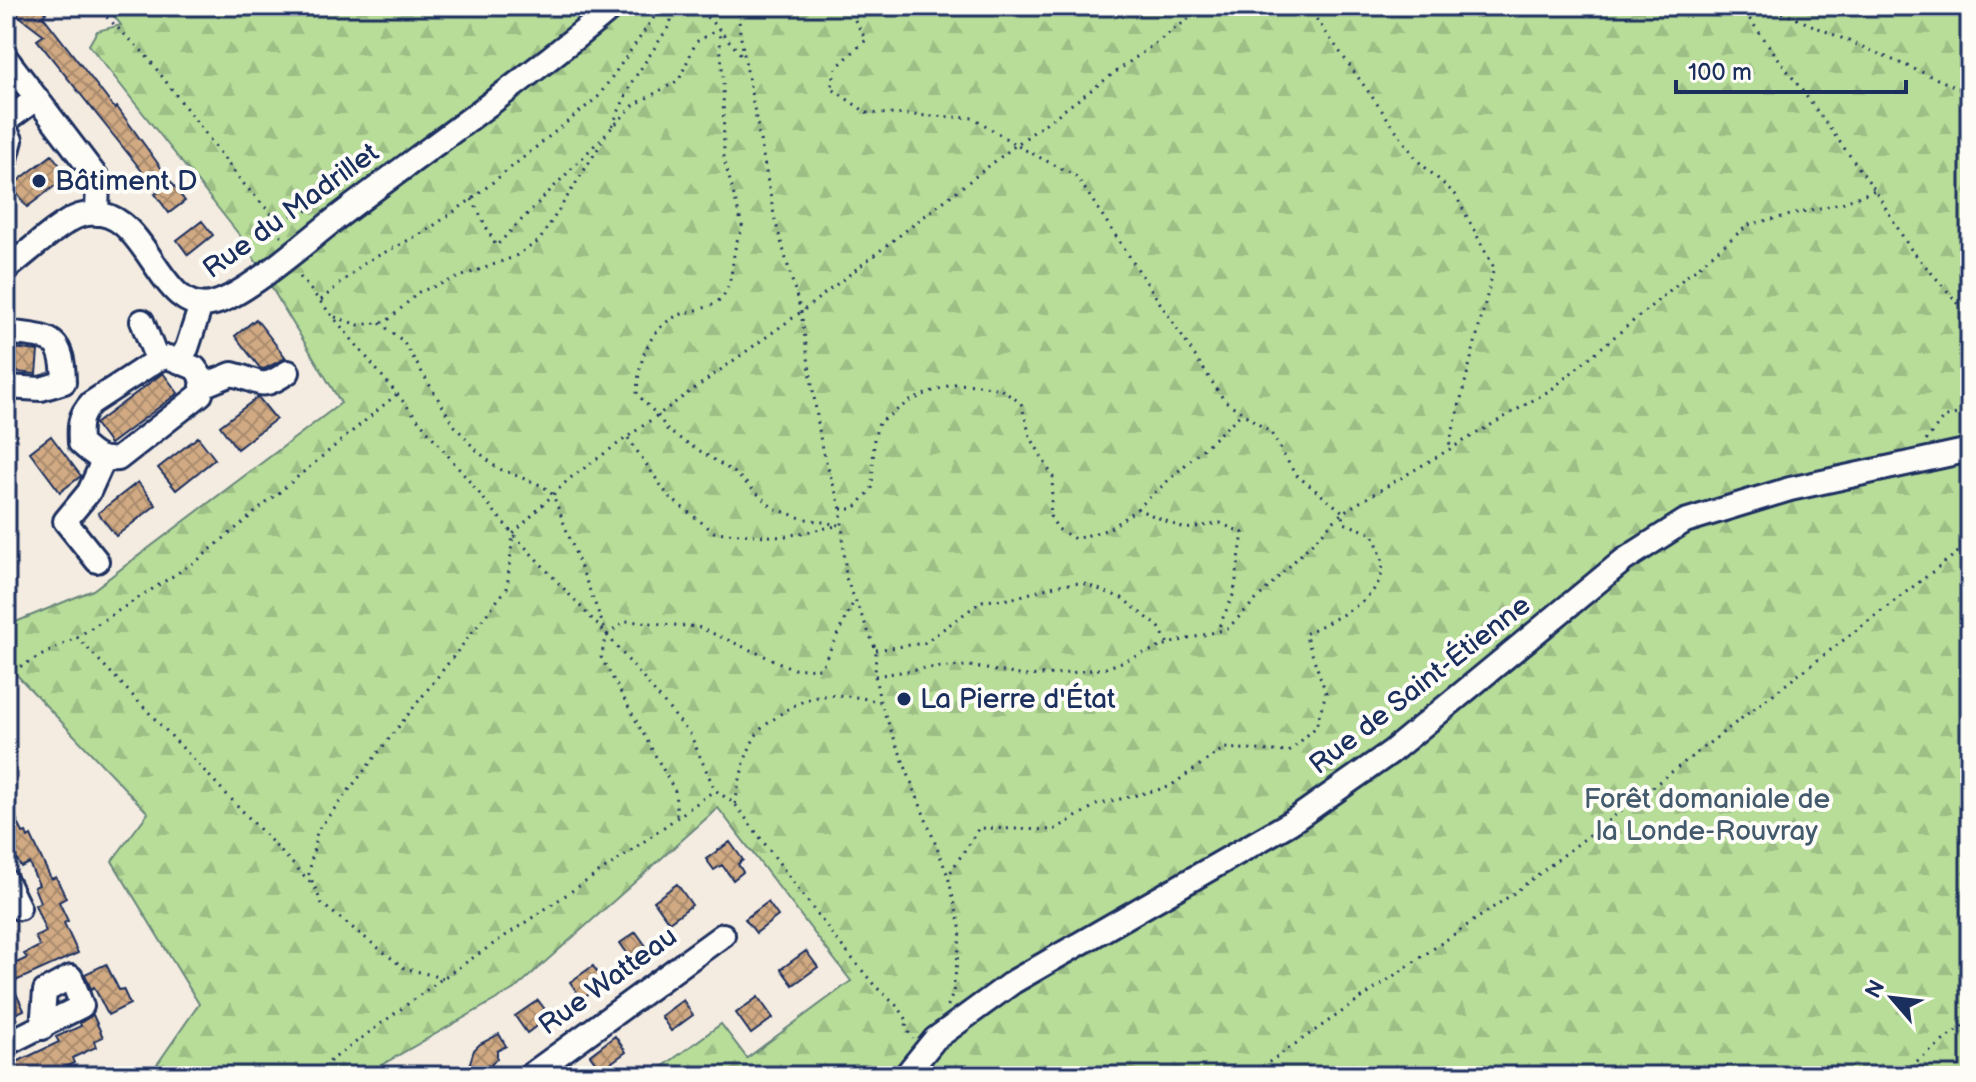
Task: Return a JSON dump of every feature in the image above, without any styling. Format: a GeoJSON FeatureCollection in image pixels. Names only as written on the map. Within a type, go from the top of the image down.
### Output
{"type":"FeatureCollection","features":[{"type":"Feature","properties":{"kind":"street","name":"Rue du Madrillet"},"geometry":{"type":"LineString","coordinates":[[97,214],[106,214],[125,225],[177,293],[201,305],[213,304],[234,295],[292,252],[614,6]]}},
{"type":"Feature","properties":{"kind":"street"},"geometry":{"type":"LineString","coordinates":[[6,58],[98,179],[97,214],[72,219],[6,269]]}},
{"type":"Feature","properties":{"kind":"street"},"geometry":{"type":"LineString","coordinates":[[6,121],[37,98]]}},
{"type":"Feature","properties":{"kind":"street"},"geometry":{"type":"LineString","coordinates":[[6,131],[11,140],[6,159]]}},
{"type":"Feature","properties":{"kind":"street"},"geometry":{"type":"LineString","coordinates":[[142,321],[168,360],[195,368],[204,381],[201,394],[129,452],[118,459],[103,461],[80,443],[79,425],[83,412],[91,403],[168,360],[187,348],[201,305]]}},
{"type":"Feature","properties":{"kind":"street"},"geometry":{"type":"LineString","coordinates":[[6,332],[46,337],[58,345],[64,382],[91,403]]}},
{"type":"Feature","properties":{"kind":"street"},"geometry":{"type":"LineString","coordinates":[[202,386],[232,374],[257,384],[270,384],[288,372]]}},
{"type":"Feature","properties":{"kind":"street"},"geometry":{"type":"LineString","coordinates":[[6,387],[41,389],[64,382]]}},
{"type":"Feature","properties":{"kind":"street","name":"Rue de Saint-Étienne"},"geometry":{"type":"LineString","coordinates":[[905,1076],[928,1047],[1013,982],[1290,823],[1391,752],[1624,560],[1685,521],[1790,489],[1970,450]]}},
{"type":"Feature","properties":{"kind":"street"},"geometry":{"type":"LineString","coordinates":[[97,561],[65,521],[89,492],[103,461]]}},
{"type":"Feature","properties":{"kind":"street"},"geometry":{"type":"LineString","coordinates":[[6,881],[19,908]]}},
{"type":"Feature","properties":{"kind":"street","name":"Rue Watteau"},"geometry":{"type":"LineString","coordinates":[[529,1076],[723,935]]}},
{"type":"Feature","properties":{"kind":"street"},"geometry":{"type":"LineString","coordinates":[[6,1044],[42,1028]]}},
{"type":"Feature","properties":{"kind":"path"},"geometry":{"type":"LineString","coordinates":[[95,6],[145,54],[242,182],[275,218],[279,233],[292,252]]}},
{"type":"Feature","properties":{"kind":"path"},"geometry":{"type":"LineString","coordinates":[[319,301],[364,263],[426,231],[472,199],[598,97],[662,6]]}},
{"type":"Feature","properties":{"kind":"path"},"geometry":{"type":"LineString","coordinates":[[332,316],[358,325],[386,322],[419,292],[514,257],[539,241],[610,130],[632,82],[669,26],[676,6]]}},
{"type":"Feature","properties":{"kind":"path"},"geometry":{"type":"LineString","coordinates":[[695,6],[746,60]]}},
{"type":"Feature","properties":{"kind":"path"},"geometry":{"type":"LineString","coordinates":[[300,277],[513,534],[607,635],[690,734],[715,790],[735,804],[832,934],[875,986],[899,1008],[907,1020],[906,1028],[928,1047],[953,993],[961,931],[948,876],[880,702],[875,676],[876,650],[846,578],[841,509],[822,449],[801,312],[775,220],[738,6]]}},
{"type":"Feature","properties":{"kind":"path"},"geometry":{"type":"LineString","coordinates":[[847,6],[866,40],[836,68],[831,88],[867,113],[974,118],[1016,145],[1077,177],[1224,400],[1271,433],[1295,474],[1343,512],[1344,523],[1373,534],[1382,560],[1380,581],[1359,604],[1305,634],[1326,693],[1316,727],[1289,752],[1224,748],[1169,787],[1096,805],[1054,830],[979,828],[948,876]]}},
{"type":"Feature","properties":{"kind":"path"},"geometry":{"type":"LineString","coordinates":[[443,978],[404,968],[322,904],[309,874],[317,831],[507,588],[513,534],[569,479],[801,312],[1016,145],[1206,6]]}},
{"type":"Feature","properties":{"kind":"path"},"geometry":{"type":"LineString","coordinates":[[1307,6],[1418,161],[1455,194],[1494,268],[1449,449]]}},
{"type":"Feature","properties":{"kind":"path"},"geometry":{"type":"LineString","coordinates":[[1740,6],[1875,190],[1909,247],[1970,317]]}},
{"type":"Feature","properties":{"kind":"path"},"geometry":{"type":"LineString","coordinates":[[1767,6],[1970,93]]}},
{"type":"Feature","properties":{"kind":"path"},"geometry":{"type":"LineString","coordinates":[[472,199],[496,246],[634,105],[679,80],[696,42],[719,29]]}},
{"type":"Feature","properties":{"kind":"path"},"geometry":{"type":"LineString","coordinates":[[719,29],[724,159],[743,229],[736,239],[725,295],[706,308],[662,323],[647,346],[638,373],[637,394],[668,431],[735,473],[773,508],[801,518],[840,525]]}},
{"type":"Feature","properties":{"kind":"path"},"geometry":{"type":"LineString","coordinates":[[875,676],[926,668],[970,666],[1025,676],[1070,673],[1106,668],[1168,644],[1227,629],[1343,512],[1552,389],[1748,225],[1845,202],[1875,190]]}},
{"type":"Feature","properties":{"kind":"path"},"geometry":{"type":"LineString","coordinates":[[380,323],[403,341],[454,425],[473,447],[497,468],[543,486],[553,495],[607,635],[601,657],[675,791],[677,816]]}},
{"type":"Feature","properties":{"kind":"path"},"geometry":{"type":"LineString","coordinates":[[841,509],[854,509],[872,489],[874,438],[879,423],[908,402],[954,384],[1000,389],[1021,403],[1030,436],[1053,477],[1050,516],[1058,529],[1075,539],[1109,529],[1137,509],[1242,413]]}},
{"type":"Feature","properties":{"kind":"path"},"geometry":{"type":"LineString","coordinates":[[6,674],[77,637],[198,560],[397,394]]}},
{"type":"Feature","properties":{"kind":"path"},"geometry":{"type":"LineString","coordinates":[[1909,463],[1943,418],[1970,410]]}},
{"type":"Feature","properties":{"kind":"path"},"geometry":{"type":"LineString","coordinates":[[628,438],[669,497],[714,532],[781,537],[840,525]]}},
{"type":"Feature","properties":{"kind":"path"},"geometry":{"type":"LineString","coordinates":[[1137,509],[1185,529],[1220,523],[1243,533],[1234,593],[1217,631]]}},
{"type":"Feature","properties":{"kind":"path"},"geometry":{"type":"LineString","coordinates":[[1249,1076],[1514,893],[1970,543]]}},
{"type":"Feature","properties":{"kind":"path"},"geometry":{"type":"LineString","coordinates":[[876,650],[924,643],[982,601],[1010,599],[1058,585],[1082,583],[1122,598],[1159,627],[1168,644]]}},
{"type":"Feature","properties":{"kind":"path"},"geometry":{"type":"LineString","coordinates":[[607,635],[626,621],[698,627],[794,669],[821,668],[854,602]]}},
{"type":"Feature","properties":{"kind":"path"},"geometry":{"type":"LineString","coordinates":[[77,637],[314,887]]}},
{"type":"Feature","properties":{"kind":"path"},"geometry":{"type":"LineString","coordinates":[[735,804],[743,764],[758,731],[789,707],[820,695],[848,694],[880,702]]}},
{"type":"Feature","properties":{"kind":"path"},"geometry":{"type":"LineString","coordinates":[[310,1076],[443,978],[715,790]]}},
{"type":"Feature","properties":{"kind":"path"},"geometry":{"type":"LineString","coordinates":[[1898,1076],[1970,1020]]}},
{"type":"Feature","properties":{"kind":"green space","name":"Forêt domaniale de la Londe-Rouvray"},"geometry":{"type":"Polygon","coordinates":[[[106,6],[1970,6],[1970,1076],[904,1076],[907,1059],[888,1076],[650,1076],[721,1024],[747,1058],[851,981],[718,808],[516,988],[362,1076],[149,1076],[199,1004],[112,861],[148,813],[14,672],[6,670],[6,626],[93,590],[341,403],[241,237],[89,45],[97,31],[121,25],[106,6]]]}},
{"type":"Feature","properties":{"kind":"building"},"geometry":{"type":"Polygon","coordinates":[[[6,6],[36,6],[46,13],[43,16],[115,109],[117,107],[185,201],[169,213],[155,194],[158,192],[37,40],[44,35],[6,6]]]}},
{"type":"Feature","properties":{"kind":"building","name":"Bâtiment D"},"geometry":{"type":"Polygon","coordinates":[[[52,155],[68,176],[27,207],[11,186],[52,155]]]}},
{"type":"Feature","properties":{"kind":"building"},"geometry":{"type":"Polygon","coordinates":[[[202,221],[213,235],[188,255],[177,240],[202,221]]]}},
{"type":"Feature","properties":{"kind":"building"},"geometry":{"type":"Polygon","coordinates":[[[256,319],[286,358],[264,369],[235,336],[256,319]]]}},
{"type":"Feature","properties":{"kind":"building"},"geometry":{"type":"Polygon","coordinates":[[[6,347],[38,351],[36,374],[6,371],[6,347]]]}},
{"type":"Feature","properties":{"kind":"building"},"geometry":{"type":"Polygon","coordinates":[[[163,373],[178,393],[110,444],[95,424],[163,373]]]}},
{"type":"Feature","properties":{"kind":"building"},"geometry":{"type":"Polygon","coordinates":[[[258,397],[276,419],[237,449],[220,426],[258,397]]]}},
{"type":"Feature","properties":{"kind":"building"},"geometry":{"type":"Polygon","coordinates":[[[51,436],[81,476],[60,492],[30,452],[51,436]]]}},
{"type":"Feature","properties":{"kind":"building"},"geometry":{"type":"Polygon","coordinates":[[[198,437],[215,459],[176,490],[158,468],[198,437]]]}},
{"type":"Feature","properties":{"kind":"building"},"geometry":{"type":"Polygon","coordinates":[[[138,482],[156,505],[116,536],[98,513],[138,482]]]}},
{"type":"Feature","properties":{"kind":"building"},"geometry":{"type":"Polygon","coordinates":[[[6,797],[23,833],[26,832],[28,838],[31,836],[51,879],[56,877],[66,898],[59,902],[68,921],[64,923],[78,953],[11,983],[24,1010],[6,1018],[6,968],[27,958],[24,954],[40,946],[35,937],[46,932],[35,905],[40,902],[34,887],[39,885],[29,863],[21,867],[6,840],[6,797]]]}},
{"type":"Feature","properties":{"kind":"building"},"geometry":{"type":"Polygon","coordinates":[[[730,842],[743,860],[738,864],[743,872],[733,880],[722,865],[714,870],[706,859],[730,842]]]}},
{"type":"Feature","properties":{"kind":"building"},"geometry":{"type":"Polygon","coordinates":[[[677,884],[692,905],[669,922],[654,901],[677,884]]]}},
{"type":"Feature","properties":{"kind":"building"},"geometry":{"type":"Polygon","coordinates":[[[768,902],[778,916],[756,933],[745,919],[768,902]]]}},
{"type":"Feature","properties":{"kind":"building"},"geometry":{"type":"Polygon","coordinates":[[[636,932],[646,946],[630,957],[620,943],[636,932]]]}},
{"type":"Feature","properties":{"kind":"building"},"geometry":{"type":"Polygon","coordinates":[[[806,951],[818,967],[793,985],[781,969],[806,951]]]}},
{"type":"Feature","properties":{"kind":"building"},"geometry":{"type":"Polygon","coordinates":[[[106,964],[130,1004],[108,1015],[85,974],[106,964]]]}},
{"type":"Feature","properties":{"kind":"building"},"geometry":{"type":"Polygon","coordinates":[[[593,966],[605,983],[582,999],[570,982],[593,966]]]}},
{"type":"Feature","properties":{"kind":"building"},"geometry":{"type":"Polygon","coordinates":[[[758,997],[773,1018],[751,1034],[736,1013],[758,997]]]}},
{"type":"Feature","properties":{"kind":"building"},"geometry":{"type":"Polygon","coordinates":[[[538,1000],[550,1016],[527,1033],[515,1016],[538,1000]]]}},
{"type":"Feature","properties":{"kind":"building"},"geometry":{"type":"Polygon","coordinates":[[[683,1000],[693,1015],[671,1031],[661,1016],[683,1000]]]}},
{"type":"Feature","properties":{"kind":"building"},"geometry":{"type":"Polygon","coordinates":[[[93,1015],[103,1037],[94,1041],[96,1047],[72,1058],[74,1063],[58,1070],[60,1076],[6,1076],[6,1067],[59,1042],[56,1037],[81,1026],[80,1023],[93,1015]]]}},
{"type":"Feature","properties":{"kind":"building"},"geometry":{"type":"Polygon","coordinates":[[[499,1034],[506,1046],[497,1051],[497,1058],[490,1066],[483,1067],[480,1076],[467,1072],[474,1050],[499,1034]]]}},
{"type":"Feature","properties":{"kind":"building"},"geometry":{"type":"Polygon","coordinates":[[[615,1036],[626,1052],[601,1070],[590,1055],[615,1036]]]}},
{"type":"Feature","properties":{"kind":"place","name":"Bâtiment D"},"geometry":{"type":"Point","coordinates":[39,181]}},
{"type":"Feature","properties":{"kind":"place","name":"La Pierre d'État"},"geometry":{"type":"Point","coordinates":[904,699]}}]}
